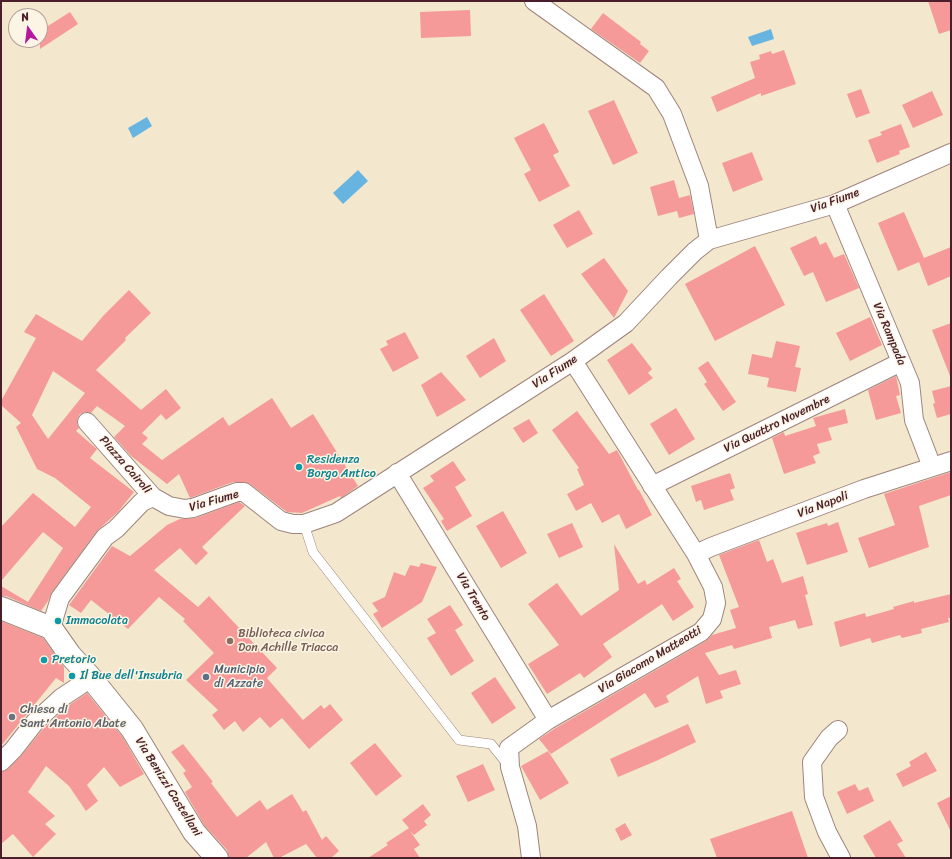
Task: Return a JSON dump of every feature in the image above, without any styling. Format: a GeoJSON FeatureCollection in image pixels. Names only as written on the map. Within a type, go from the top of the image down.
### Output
{"type":"FeatureCollection","features":[{"type":"Feature","properties":{"kind":"street"},"geometry":{"type":"LineString","coordinates":[[534,1],[656,88],[672,114],[699,186],[709,240]]}},
{"type":"Feature","properties":{"kind":"street","name":"Via Fiume"},"geometry":{"type":"LineString","coordinates":[[153,497],[169,506],[185,509],[193,508],[237,492],[244,492],[281,521],[293,524],[304,524],[336,513],[573,361],[626,323],[695,251],[709,240],[835,204],[951,153]]}},
{"type":"Feature","properties":{"kind":"street","name":"Via Rampada"},"geometry":{"type":"LineString","coordinates":[[835,204],[910,383],[914,420],[932,467]]}},
{"type":"Feature","properties":{"kind":"street","name":"Via Giacomo Matteotti"},"geometry":{"type":"LineString","coordinates":[[531,858],[527,826],[510,767],[509,748],[548,720],[700,632],[712,620],[716,603],[713,587],[696,554],[573,361]]}},
{"type":"Feature","properties":{"kind":"street","name":"Via Quattro Novembre"},"geometry":{"type":"LineString","coordinates":[[652,486],[901,362]]}},
{"type":"Feature","properties":{"kind":"street","name":"Piazza Cairoli"},"geometry":{"type":"LineString","coordinates":[[51,628],[60,598],[105,537],[116,529],[142,502],[153,497],[87,422]]}},
{"type":"Feature","properties":{"kind":"street","name":"Via Napoli"},"geometry":{"type":"LineString","coordinates":[[696,554],[864,489],[951,461]]}},
{"type":"Feature","properties":{"kind":"street","name":"Via Trento"},"geometry":{"type":"LineString","coordinates":[[397,473],[548,720]]}},
{"type":"Feature","properties":{"kind":"street"},"geometry":{"type":"LineString","coordinates":[[1,608],[51,628]]}},
{"type":"Feature","properties":{"kind":"street","name":"Via Benizzi Castellani"},"geometry":{"type":"LineString","coordinates":[[51,628],[70,655],[92,678],[132,729],[194,832],[217,858]]}},
{"type":"Feature","properties":{"kind":"street"},"geometry":{"type":"LineString","coordinates":[[1,762],[13,750],[35,722],[61,698],[92,678]]}},
{"type":"Feature","properties":{"kind":"street"},"geometry":{"type":"LineString","coordinates":[[838,730],[829,738],[812,762],[814,797],[828,832],[841,858]]}},
{"type":"Feature","properties":{"kind":"lane"},"geometry":{"type":"LineString","coordinates":[[304,524],[313,552],[459,740],[491,744],[510,767]]}},
{"type":"Feature","properties":{"kind":"water"},"geometry":{"type":"Polygon","coordinates":[[[771,29],[774,39],[752,46],[748,37],[771,29]]]}},
{"type":"Feature","properties":{"kind":"water"},"geometry":{"type":"Polygon","coordinates":[[[147,117],[152,126],[133,138],[128,128],[147,117]]]}},
{"type":"Feature","properties":{"kind":"water"},"geometry":{"type":"Polygon","coordinates":[[[358,170],[368,181],[343,204],[333,193],[358,170]]]}},
{"type":"Feature","properties":{"kind":"building"},"geometry":{"type":"Polygon","coordinates":[[[928,1],[951,1],[951,30],[939,34],[928,1]]]}},
{"type":"Feature","properties":{"kind":"building"},"geometry":{"type":"Polygon","coordinates":[[[470,10],[471,36],[421,38],[420,12],[470,10]]]}},
{"type":"Feature","properties":{"kind":"building"},"geometry":{"type":"Polygon","coordinates":[[[70,12],[78,24],[48,44],[48,26],[70,12]]]}},
{"type":"Feature","properties":{"kind":"building"},"geometry":{"type":"Polygon","coordinates":[[[603,13],[641,42],[640,44],[649,51],[640,63],[591,29],[603,13]]]}},
{"type":"Feature","properties":{"kind":"building"},"geometry":{"type":"Polygon","coordinates":[[[784,50],[796,84],[761,96],[761,93],[717,112],[711,97],[755,78],[750,62],[760,59],[759,55],[771,51],[772,54],[784,50]]]}},
{"type":"Feature","properties":{"kind":"building"},"geometry":{"type":"Polygon","coordinates":[[[861,89],[870,113],[856,118],[847,94],[861,89]]]}},
{"type":"Feature","properties":{"kind":"building"},"geometry":{"type":"Polygon","coordinates":[[[932,91],[943,115],[913,128],[902,105],[932,91]]]}},
{"type":"Feature","properties":{"kind":"building"},"geometry":{"type":"Polygon","coordinates":[[[614,100],[638,153],[613,165],[588,111],[614,100]]]}},
{"type":"Feature","properties":{"kind":"building"},"geometry":{"type":"Polygon","coordinates":[[[544,123],[559,152],[553,155],[570,186],[539,202],[524,174],[531,170],[514,138],[544,123]]]}},
{"type":"Feature","properties":{"kind":"building"},"geometry":{"type":"Polygon","coordinates":[[[901,124],[910,147],[899,151],[900,154],[877,163],[868,140],[882,135],[880,132],[901,124]]]}},
{"type":"Feature","properties":{"kind":"building"},"geometry":{"type":"Polygon","coordinates":[[[752,152],[763,180],[733,192],[722,163],[752,152]]]}},
{"type":"Feature","properties":{"kind":"building"},"geometry":{"type":"Polygon","coordinates":[[[674,180],[679,198],[690,195],[694,214],[679,218],[677,211],[658,216],[650,187],[674,180]]]}},
{"type":"Feature","properties":{"kind":"building"},"geometry":{"type":"Polygon","coordinates":[[[579,210],[593,234],[567,248],[553,225],[579,210]]]}},
{"type":"Feature","properties":{"kind":"building"},"geometry":{"type":"Polygon","coordinates":[[[904,212],[924,258],[951,247],[951,276],[928,286],[919,262],[898,271],[878,223],[904,212]]]}},
{"type":"Feature","properties":{"kind":"building"},"geometry":{"type":"Polygon","coordinates":[[[816,236],[820,245],[826,242],[834,258],[844,254],[859,288],[826,302],[813,272],[804,276],[790,248],[816,236]]]}},
{"type":"Feature","properties":{"kind":"building"},"geometry":{"type":"Polygon","coordinates":[[[755,246],[785,305],[715,341],[685,284],[755,246]]]}},
{"type":"Feature","properties":{"kind":"building"},"geometry":{"type":"Polygon","coordinates":[[[604,258],[628,291],[614,318],[581,274],[604,258]]]}},
{"type":"Feature","properties":{"kind":"building"},"geometry":{"type":"Polygon","coordinates":[[[129,290],[151,313],[125,338],[126,340],[96,370],[141,410],[166,389],[181,408],[166,420],[161,414],[142,433],[148,438],[142,444],[162,460],[223,417],[229,426],[272,398],[291,428],[313,414],[358,486],[341,498],[340,496],[302,513],[287,512],[250,484],[244,482],[233,482],[190,498],[179,474],[167,484],[131,456],[114,437],[125,426],[97,406],[91,413],[85,412],[80,414],[77,419],[79,428],[76,431],[97,449],[90,458],[134,492],[118,512],[97,531],[52,592],[41,611],[6,596],[1,596],[1,586],[28,602],[63,548],[43,532],[1,581],[1,527],[33,493],[75,527],[91,507],[55,478],[37,469],[16,427],[21,423],[1,405],[1,401],[36,338],[24,332],[36,314],[82,341],[103,316],[129,290]],[[53,371],[32,415],[48,439],[85,393],[53,371]]]}},
{"type":"Feature","properties":{"kind":"building"},"geometry":{"type":"Polygon","coordinates":[[[544,294],[574,341],[551,356],[520,310],[544,294]]]}},
{"type":"Feature","properties":{"kind":"building"},"geometry":{"type":"Polygon","coordinates":[[[870,317],[882,345],[850,361],[836,333],[870,317]]]}},
{"type":"Feature","properties":{"kind":"building"},"geometry":{"type":"Polygon","coordinates":[[[951,323],[951,376],[950,376],[932,330],[951,323]]]}},
{"type":"Feature","properties":{"kind":"building"},"geometry":{"type":"Polygon","coordinates":[[[405,332],[419,358],[393,372],[380,349],[388,345],[386,341],[405,332]]]}},
{"type":"Feature","properties":{"kind":"building"},"geometry":{"type":"Polygon","coordinates":[[[494,338],[506,361],[480,378],[466,356],[494,338]]]}},
{"type":"Feature","properties":{"kind":"building"},"geometry":{"type":"Polygon","coordinates":[[[776,341],[800,346],[795,367],[801,368],[796,392],[767,387],[769,378],[748,374],[752,354],[772,358],[776,341]]]}},
{"type":"Feature","properties":{"kind":"building"},"geometry":{"type":"Polygon","coordinates":[[[632,343],[652,369],[648,373],[653,378],[629,395],[607,360],[632,343]]]}},
{"type":"Feature","properties":{"kind":"building"},"geometry":{"type":"Polygon","coordinates":[[[708,361],[736,402],[723,411],[704,384],[707,382],[698,368],[708,361]]]}},
{"type":"Feature","properties":{"kind":"building"},"geometry":{"type":"Polygon","coordinates":[[[441,372],[466,400],[437,417],[421,385],[441,372]]]}},
{"type":"Feature","properties":{"kind":"building"},"geometry":{"type":"Polygon","coordinates":[[[896,376],[900,395],[896,396],[901,413],[876,420],[868,390],[896,376]]]}},
{"type":"Feature","properties":{"kind":"building"},"geometry":{"type":"Polygon","coordinates":[[[951,386],[951,414],[937,418],[933,404],[935,403],[932,391],[951,386]]]}},
{"type":"Feature","properties":{"kind":"building"},"geometry":{"type":"Polygon","coordinates":[[[676,408],[695,439],[669,455],[650,424],[676,408]]]}},
{"type":"Feature","properties":{"kind":"building"},"geometry":{"type":"Polygon","coordinates":[[[845,409],[848,423],[828,428],[832,440],[817,444],[820,453],[813,456],[816,463],[784,474],[772,438],[784,432],[785,436],[816,426],[813,418],[845,409]]]}},
{"type":"Feature","properties":{"kind":"building"},"geometry":{"type":"Polygon","coordinates":[[[577,411],[609,454],[617,450],[652,515],[626,529],[619,514],[602,523],[591,503],[576,511],[567,494],[584,485],[577,469],[579,468],[552,430],[577,411]]]}},
{"type":"Feature","properties":{"kind":"building"},"geometry":{"type":"Polygon","coordinates":[[[529,419],[538,433],[523,443],[513,428],[529,419]]]}},
{"type":"Feature","properties":{"kind":"building"},"geometry":{"type":"Polygon","coordinates":[[[453,461],[466,480],[455,487],[472,516],[447,531],[441,521],[444,519],[423,488],[434,481],[430,476],[453,461]]]}},
{"type":"Feature","properties":{"kind":"building"},"geometry":{"type":"Polygon","coordinates":[[[951,472],[951,495],[919,506],[929,547],[869,568],[858,538],[895,525],[884,494],[951,472]]]}},
{"type":"Feature","properties":{"kind":"building"},"geometry":{"type":"Polygon","coordinates":[[[730,473],[735,488],[730,490],[734,500],[704,510],[701,500],[696,502],[691,486],[730,473]]]}},
{"type":"Feature","properties":{"kind":"building"},"geometry":{"type":"Polygon","coordinates":[[[239,502],[245,506],[202,547],[208,553],[196,565],[180,548],[154,570],[198,607],[209,596],[277,668],[267,678],[303,720],[321,705],[324,709],[330,704],[343,720],[309,749],[282,718],[270,728],[260,717],[243,732],[235,721],[224,730],[212,715],[218,710],[186,680],[214,653],[183,621],[185,619],[159,597],[128,629],[91,600],[81,613],[69,605],[112,546],[130,556],[167,525],[180,519],[196,518],[239,502]]]}},
{"type":"Feature","properties":{"kind":"building"},"geometry":{"type":"Polygon","coordinates":[[[503,511],[527,553],[501,568],[476,526],[503,511]]]}},
{"type":"Feature","properties":{"kind":"building"},"geometry":{"type":"Polygon","coordinates":[[[838,522],[848,552],[807,565],[796,533],[827,523],[828,526],[838,522]]]}},
{"type":"Feature","properties":{"kind":"building"},"geometry":{"type":"Polygon","coordinates":[[[572,523],[583,547],[559,558],[547,534],[572,523]]]}},
{"type":"Feature","properties":{"kind":"building"},"geometry":{"type":"Polygon","coordinates":[[[759,540],[767,562],[773,559],[782,583],[803,576],[808,594],[805,595],[813,625],[798,629],[795,620],[769,627],[772,638],[734,649],[732,645],[705,653],[719,675],[736,670],[741,684],[720,691],[723,698],[706,704],[698,676],[666,696],[669,702],[655,708],[645,693],[551,754],[539,739],[706,641],[712,635],[736,628],[730,610],[739,607],[719,555],[759,540]]]}},
{"type":"Feature","properties":{"kind":"building"},"geometry":{"type":"Polygon","coordinates":[[[614,544],[638,584],[645,580],[647,585],[674,568],[681,579],[677,581],[694,607],[673,621],[662,604],[603,644],[612,657],[584,678],[580,673],[547,694],[528,664],[559,645],[528,604],[557,583],[581,616],[619,590],[614,544]]]}},
{"type":"Feature","properties":{"kind":"building"},"geometry":{"type":"Polygon","coordinates":[[[421,563],[437,567],[422,602],[382,628],[373,614],[378,611],[372,603],[385,597],[394,572],[405,576],[410,565],[419,567],[421,563]]]}},
{"type":"Feature","properties":{"kind":"building"},"geometry":{"type":"Polygon","coordinates":[[[951,594],[951,618],[948,618],[949,622],[921,629],[922,633],[902,638],[900,635],[872,643],[870,638],[840,647],[834,622],[865,613],[866,617],[894,609],[893,607],[914,601],[914,603],[951,594]]]}},
{"type":"Feature","properties":{"kind":"building"},"geometry":{"type":"Polygon","coordinates":[[[450,605],[463,625],[455,630],[474,661],[451,676],[427,638],[436,633],[427,619],[450,605]]]}},
{"type":"Feature","properties":{"kind":"building"},"geometry":{"type":"Polygon","coordinates":[[[1,621],[43,638],[64,667],[64,683],[56,678],[1,746],[1,621]]]}},
{"type":"Feature","properties":{"kind":"building"},"geometry":{"type":"Polygon","coordinates":[[[495,677],[516,708],[492,724],[471,693],[495,677]]]}},
{"type":"Feature","properties":{"kind":"building"},"geometry":{"type":"Polygon","coordinates":[[[87,693],[122,736],[144,774],[120,787],[104,767],[87,785],[98,801],[86,811],[69,786],[46,766],[28,792],[55,816],[45,824],[56,834],[33,857],[13,834],[1,844],[1,772],[8,769],[21,756],[43,729],[68,706],[87,693]]]}},
{"type":"Feature","properties":{"kind":"building"},"geometry":{"type":"Polygon","coordinates":[[[688,724],[696,742],[618,777],[610,759],[688,724]]]}},
{"type":"Feature","properties":{"kind":"building"},"geometry":{"type":"Polygon","coordinates":[[[375,743],[402,776],[376,796],[350,763],[375,743]]]}},
{"type":"Feature","properties":{"kind":"building"},"geometry":{"type":"Polygon","coordinates":[[[183,744],[213,782],[211,783],[237,817],[260,800],[267,810],[292,794],[303,812],[306,810],[322,840],[326,836],[339,851],[331,858],[317,858],[306,844],[279,858],[274,858],[266,842],[246,858],[229,858],[227,850],[204,825],[185,792],[192,787],[183,773],[186,771],[171,752],[183,744]]]}},
{"type":"Feature","properties":{"kind":"building"},"geometry":{"type":"Polygon","coordinates":[[[548,751],[569,783],[540,800],[521,766],[548,751]]]}},
{"type":"Feature","properties":{"kind":"building"},"geometry":{"type":"Polygon","coordinates":[[[926,752],[937,771],[903,787],[896,774],[911,766],[909,762],[926,752]]]}},
{"type":"Feature","properties":{"kind":"building"},"geometry":{"type":"Polygon","coordinates":[[[483,764],[495,790],[468,802],[456,776],[483,764]]]}},
{"type":"Feature","properties":{"kind":"building"},"geometry":{"type":"Polygon","coordinates":[[[855,784],[859,791],[868,787],[874,801],[847,814],[837,792],[855,784]]]}},
{"type":"Feature","properties":{"kind":"building"},"geometry":{"type":"Polygon","coordinates":[[[951,796],[951,832],[937,803],[951,796]]]}},
{"type":"Feature","properties":{"kind":"building"},"geometry":{"type":"Polygon","coordinates":[[[423,804],[431,815],[424,821],[427,825],[414,835],[410,831],[420,845],[414,849],[420,858],[368,858],[388,845],[386,843],[409,828],[402,820],[423,804]]]}},
{"type":"Feature","properties":{"kind":"building"},"geometry":{"type":"Polygon","coordinates":[[[792,811],[808,858],[717,858],[710,839],[792,811]]]}},
{"type":"Feature","properties":{"kind":"building"},"geometry":{"type":"Polygon","coordinates":[[[890,820],[903,841],[897,844],[906,858],[876,858],[863,836],[890,820]]]}},
{"type":"Feature","properties":{"kind":"building"},"geometry":{"type":"Polygon","coordinates":[[[625,823],[632,835],[621,841],[615,829],[625,823]]]}},
{"type":"Feature","properties":{"kind":"place","name":"Residenza Borgo Antico"},"geometry":{"type":"Point","coordinates":[299,467]}},
{"type":"Feature","properties":{"kind":"place","name":"Immacolata"},"geometry":{"type":"Point","coordinates":[58,621]}},
{"type":"Feature","properties":{"kind":"place","name":"Biblioteca civica Don Achille Triacca"},"geometry":{"type":"Point","coordinates":[230,641]}},
{"type":"Feature","properties":{"kind":"place","name":"Pretorio"},"geometry":{"type":"Point","coordinates":[44,660]}},
{"type":"Feature","properties":{"kind":"place","name":"Il Bue dell'Insubria"},"geometry":{"type":"Point","coordinates":[72,676]}},
{"type":"Feature","properties":{"kind":"place","name":"Municipio di Azzate"},"geometry":{"type":"Point","coordinates":[206,677]}},
{"type":"Feature","properties":{"kind":"place","name":"Chiesa di Sant'Antonio Abate"},"geometry":{"type":"Point","coordinates":[12,717]}}]}
